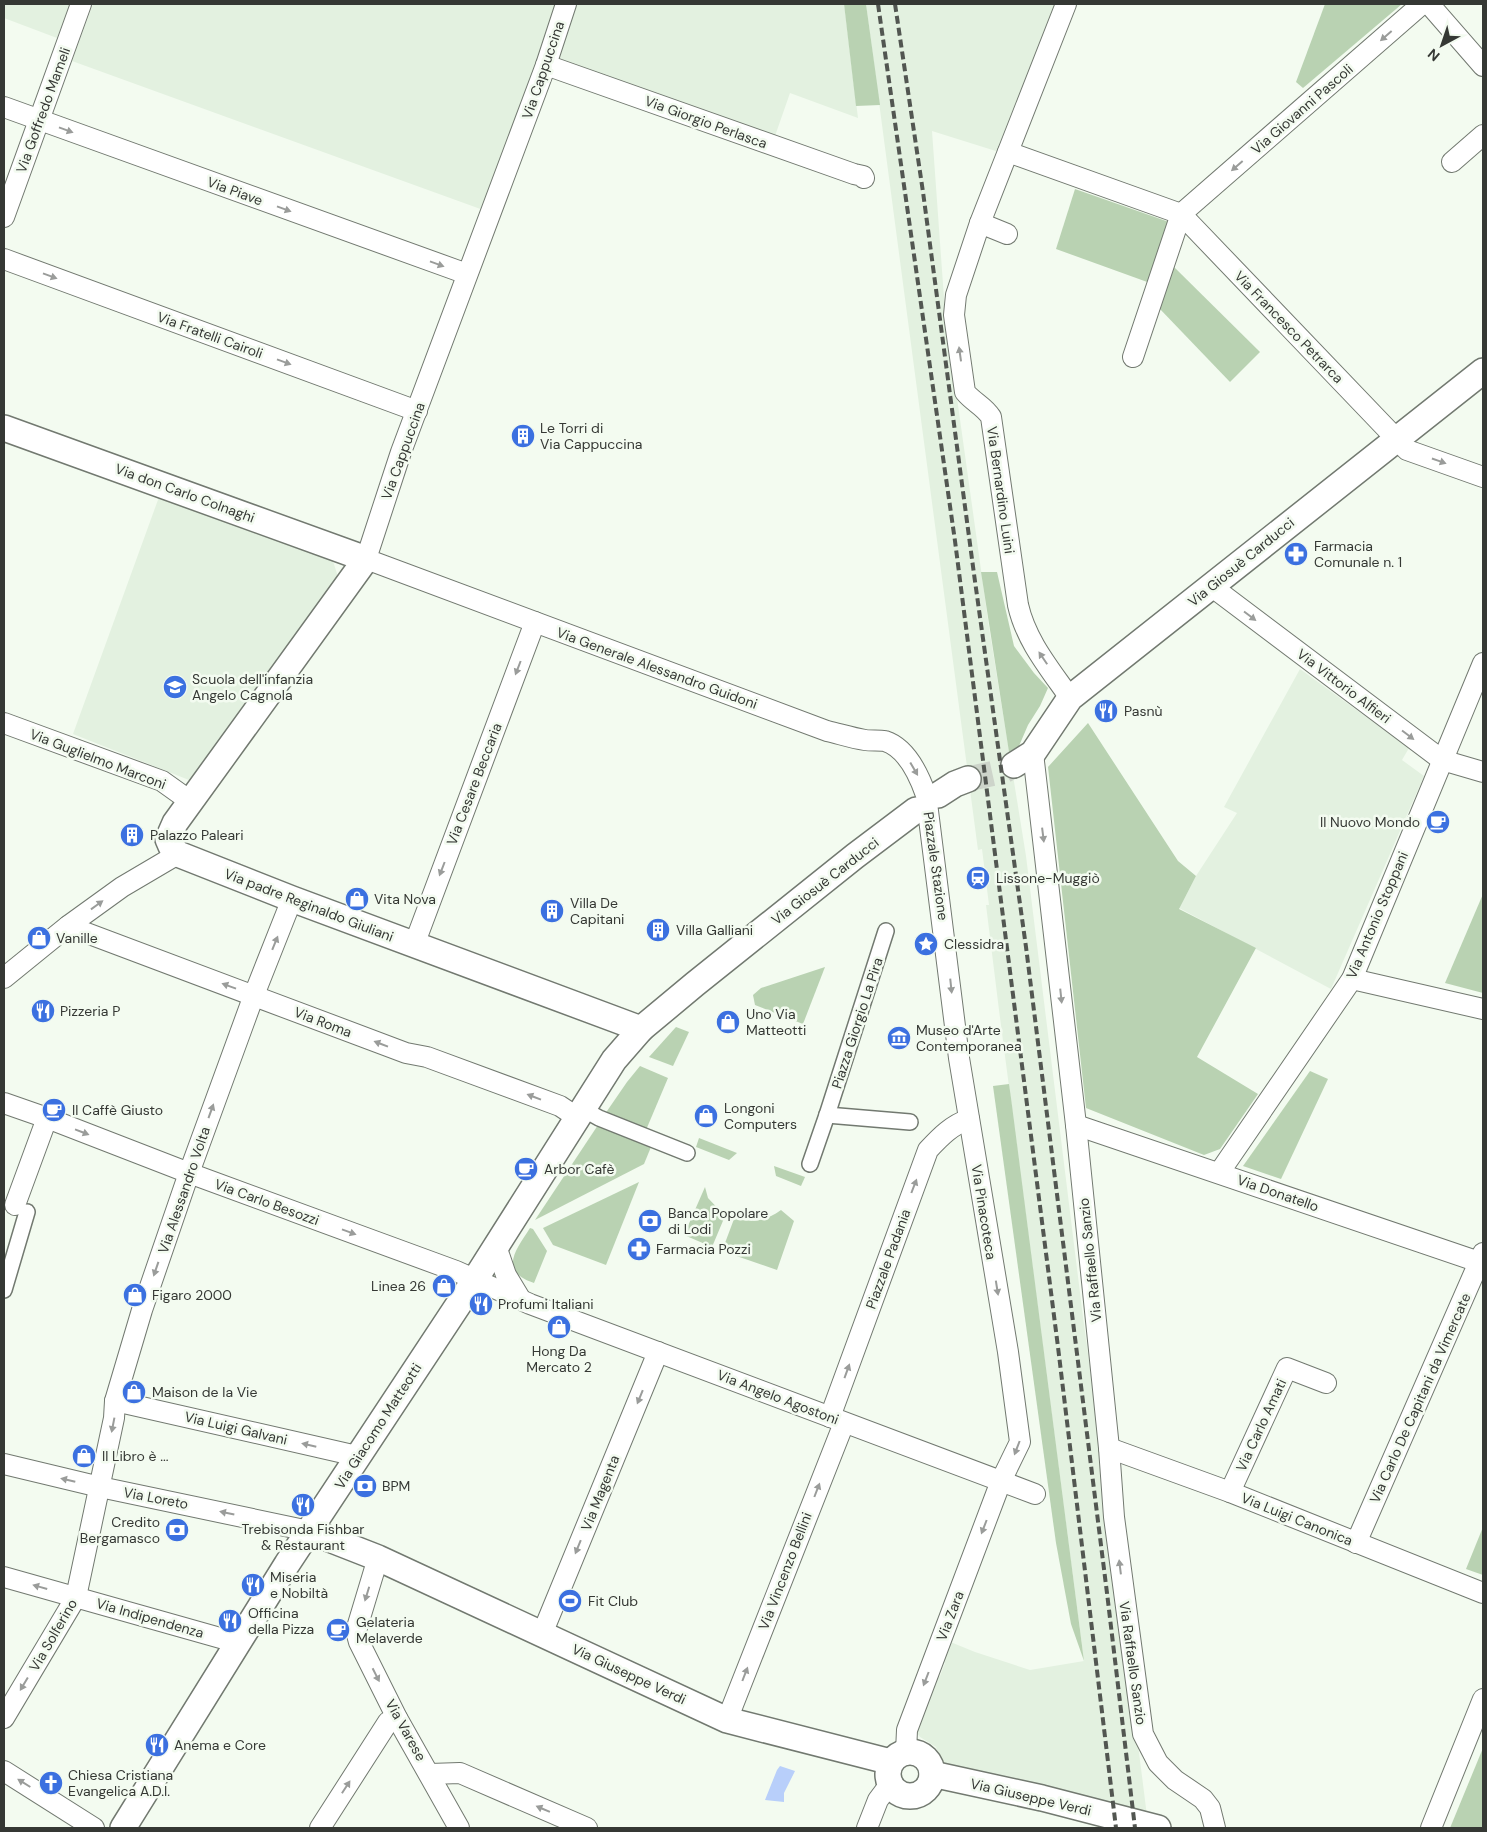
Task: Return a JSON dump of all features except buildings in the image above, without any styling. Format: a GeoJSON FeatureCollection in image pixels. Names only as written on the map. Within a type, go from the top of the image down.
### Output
{"type":"FeatureCollection","features":[{"type":"Feature","properties":{"kind":"street","name":"Via Goffredo Mameli"},"geometry":{"type":"LineString","coordinates":[[4,217],[81,4]]}},
{"type":"Feature","properties":{"kind":"street","name":"Via Cappuccina"},"geometry":{"type":"LineString","coordinates":[[178,854],[168,839],[175,823],[366,559],[401,452],[546,65],[566,4]]}},
{"type":"Feature","properties":{"kind":"street","name":"Via Bernardino Luini"},"geometry":{"type":"LineString","coordinates":[[1066,4],[980,223],[956,295],[954,316],[965,392],[971,400],[980,404],[991,417],[1022,622],[1029,638],[1070,698]]}},
{"type":"Feature","properties":{"kind":"street","name":"Via Giovanni Pascoli"},"geometry":{"type":"LineString","coordinates":[[1181,214],[1422,4]]}},
{"type":"Feature","properties":{"kind":"street"},"geometry":{"type":"LineString","coordinates":[[1429,4],[1483,66]]}},
{"type":"Feature","properties":{"kind":"street","name":"Via Giorgio Perlasca"},"geometry":{"type":"LineString","coordinates":[[546,65],[863,176],[864,178]]}},
{"type":"Feature","properties":{"kind":"street","name":"Via Piave"},"geometry":{"type":"LineString","coordinates":[[4,107],[467,274]]}},
{"type":"Feature","properties":{"kind":"street"},"geometry":{"type":"LineString","coordinates":[[1452,162],[1483,135]]}},
{"type":"Feature","properties":{"kind":"street","name":"Via Francesco Petrarca"},"geometry":{"type":"LineString","coordinates":[[1008,152],[1181,214],[1407,450],[1483,477]]}},
{"type":"Feature","properties":{"kind":"street"},"geometry":{"type":"LineString","coordinates":[[1133,357],[1181,214]]}},
{"type":"Feature","properties":{"kind":"street"},"geometry":{"type":"LineString","coordinates":[[980,223],[1007,234]]}},
{"type":"Feature","properties":{"kind":"street","name":"Via Fratelli Cairoli"},"geometry":{"type":"LineString","coordinates":[[4,259],[417,411]]}},
{"type":"Feature","properties":{"kind":"street","name":"Via Giosuè Carducci"},"geometry":{"type":"LineString","coordinates":[[1024,759],[1070,698],[1483,371]]}},
{"type":"Feature","properties":{"kind":"street","name":"Via don Carlo Colnaghi"},"geometry":{"type":"LineString","coordinates":[[4,428],[366,559]]}},
{"type":"Feature","properties":{"kind":"street","name":"Via Generale Alessandro Guidoni"},"geometry":{"type":"LineString","coordinates":[[366,559],[827,731],[851,738],[885,741],[896,747],[909,760],[920,779],[927,800]]}},
{"type":"Feature","properties":{"kind":"street","name":"Via Vittorio Alfieri"},"geometry":{"type":"LineString","coordinates":[[1211,586],[1442,760],[1483,772]]}},
{"type":"Feature","properties":{"kind":"street","name":"Via Cesare Beccaria"},"geometry":{"type":"LineString","coordinates":[[414,945],[535,622]]}},
{"type":"Feature","properties":{"kind":"street","name":"Via Antonio Stoppani"},"geometry":{"type":"LineString","coordinates":[[1219,1173],[1352,979],[1483,663]]}},
{"type":"Feature","properties":{"kind":"street","name":"Via Guglielmo Marconi"},"geometry":{"type":"LineString","coordinates":[[4,723],[162,781],[190,801]]}},
{"type":"Feature","properties":{"kind":"street","name":"Via Raffaello Sanzio"},"geometry":{"type":"LineString","coordinates":[[1024,759],[1076,1125],[1109,1448],[1115,1527],[1143,1734],[1158,1763],[1175,1780],[1203,1799],[1210,1808],[1215,1828]]}},
{"type":"Feature","properties":{"kind":"street","name":"Via Giosuè Carducci"},"geometry":{"type":"LineString","coordinates":[[641,1029],[848,861],[927,800],[968,779]]}},
{"type":"Feature","properties":{"kind":"street","name":"Piazzale Stazione"},"geometry":{"type":"LineString","coordinates":[[927,800],[946,938]]}},
{"type":"Feature","properties":{"kind":"street"},"geometry":{"type":"LineString","coordinates":[[4,978],[68,926],[122,887],[178,854]]}},
{"type":"Feature","properties":{"kind":"street","name":"Via padre Reginaldo Giuliani"},"geometry":{"type":"LineString","coordinates":[[178,854],[292,899],[641,1029]]}},
{"type":"Feature","properties":{"kind":"street","name":"Via Alessandro Volta"},"geometry":{"type":"LineString","coordinates":[[100,1487],[114,1418],[115,1400],[142,1310],[189,1173],[254,995],[292,899]]}},
{"type":"Feature","properties":{"kind":"street","name":"Via Roma"},"geometry":{"type":"LineString","coordinates":[[68,926],[406,1053],[427,1057],[581,1113]]}},
{"type":"Feature","properties":{"kind":"street","name":"Piazza Giorgio La Pira"},"geometry":{"type":"LineString","coordinates":[[810,1164],[886,931]]}},
{"type":"Feature","properties":{"kind":"street","name":"Via Pinacoteca"},"geometry":{"type":"LineString","coordinates":[[946,938],[959,1058],[1008,1352],[1020,1442],[1001,1481]]}},
{"type":"Feature","properties":{"kind":"street"},"geometry":{"type":"LineString","coordinates":[[1352,979],[1483,1009]]}},
{"type":"Feature","properties":{"kind":"street","name":"Via Giacomo Matteotti"},"geometry":{"type":"LineString","coordinates":[[123,1828],[357,1456],[476,1278],[614,1060],[641,1029]]}},
{"type":"Feature","properties":{"kind":"street","name":"Via Carlo Besozzi"},"geometry":{"type":"LineString","coordinates":[[4,1103],[476,1278]]}},
{"type":"Feature","properties":{"kind":"street"},"geometry":{"type":"LineString","coordinates":[[581,1113],[687,1154]]}},
{"type":"Feature","properties":{"kind":"street"},"geometry":{"type":"LineString","coordinates":[[827,1115],[910,1122]]}},
{"type":"Feature","properties":{"kind":"street"},"geometry":{"type":"LineString","coordinates":[[4,1290],[21,1208],[46,1118]]}},
{"type":"Feature","properties":{"kind":"street","name":"Piazzale Padania"},"geometry":{"type":"LineString","coordinates":[[837,1420],[928,1150],[944,1132],[969,1119]]}},
{"type":"Feature","properties":{"kind":"street","name":"Via Donatello"},"geometry":{"type":"LineString","coordinates":[[1076,1125],[1481,1258]]}},
{"type":"Feature","properties":{"kind":"street"},"geometry":{"type":"LineString","coordinates":[[496,1246],[506,1275],[521,1300]]}},
{"type":"Feature","properties":{"kind":"street","name":"Via Carlo De Capitani da Vimercate"},"geometry":{"type":"LineString","coordinates":[[1356,1543],[1481,1258]]}},
{"type":"Feature","properties":{"kind":"street","name":"Via Angelo Agostoni"},"geometry":{"type":"LineString","coordinates":[[476,1278],[521,1300],[1035,1494]]}},
{"type":"Feature","properties":{"kind":"street","name":"Via Magenta"},"geometry":{"type":"LineString","coordinates":[[542,1634],[658,1352]]}},
{"type":"Feature","properties":{"kind":"street","name":"Via Carlo Amati"},"geometry":{"type":"LineString","coordinates":[[1230,1492],[1287,1368],[1326,1383]]}},
{"type":"Feature","properties":{"kind":"street","name":"Via Luigi Galvani"},"geometry":{"type":"LineString","coordinates":[[115,1400],[357,1456]]}},
{"type":"Feature","properties":{"kind":"street","name":"Via Vincenzo Bellini"},"geometry":{"type":"LineString","coordinates":[[727,1720],[837,1420]]}},
{"type":"Feature","properties":{"kind":"street","name":"Via Luigi Canonica"},"geometry":{"type":"LineString","coordinates":[[1109,1448],[1230,1492],[1483,1593]]}},
{"type":"Feature","properties":{"kind":"street","name":"Via Loreto"},"geometry":{"type":"LineString","coordinates":[[4,1464],[100,1487],[309,1531]]}},
{"type":"Feature","properties":{"kind":"street","name":"Via Zara"},"geometry":{"type":"LineString","coordinates":[[895,1766],[1001,1481]]}},
{"type":"Feature","properties":{"kind":"street","name":"Via Solferino"},"geometry":{"type":"LineString","coordinates":[[4,1718],[76,1597],[100,1487]]}},
{"type":"Feature","properties":{"kind":"street","name":"Via Giuseppe Verdi"},"geometry":{"type":"LineString","coordinates":[[309,1531],[378,1558],[727,1720],[895,1766]]}},
{"type":"Feature","properties":{"kind":"street","name":"Via Varese"},"geometry":{"type":"LineString","coordinates":[[378,1558],[356,1631],[359,1642],[398,1718],[459,1828]]}},
{"type":"Feature","properties":{"kind":"street","name":"Via Indipendenza"},"geometry":{"type":"LineString","coordinates":[[4,1577],[238,1643]]}},
{"type":"Feature","properties":{"kind":"street"},"geometry":{"type":"LineString","coordinates":[[1431,1828],[1483,1699]]}},
{"type":"Feature","properties":{"kind":"street"},"geometry":{"type":"LineString","coordinates":[[320,1828],[388,1722],[398,1718]]}},
{"type":"Feature","properties":{"kind":"street","name":"Via Giuseppe Verdi"},"geometry":{"type":"LineString","coordinates":[[912,1751],[924,1756],[929,1761],[932,1774],[929,1786],[919,1795],[899,1794],[895,1766],[912,1751]]}},
{"type":"Feature","properties":{"kind":"street"},"geometry":{"type":"LineString","coordinates":[[866,1828],[895,1766]]}},
{"type":"Feature","properties":{"kind":"street"},"geometry":{"type":"LineString","coordinates":[[4,1771],[94,1828]]}},
{"type":"Feature","properties":{"kind":"street"},"geometry":{"type":"LineString","coordinates":[[430,1774],[460,1773],[588,1828]]}},
{"type":"Feature","properties":{"kind":"street","name":"Via Giuseppe Verdi"},"geometry":{"type":"LineString","coordinates":[[932,1774],[1042,1798],[1158,1828]]}},
{"type":"Feature","properties":{"kind":"shaded area"},"geometry":{"type":"Polygon","coordinates":[[[4,4],[70,4],[57,38],[4,18],[4,4]]]}},
{"type":"Feature","properties":{"kind":"shaded area"},"geometry":{"type":"Polygon","coordinates":[[[93,4],[844,4],[858,118],[790,93],[775,136],[543,55],[486,211],[72,61],[93,4]]]}},
{"type":"Feature","properties":{"kind":"shaded area"},"geometry":{"type":"Polygon","coordinates":[[[866,4],[1056,4],[999,152],[932,131],[945,312],[989,627],[1026,856],[1147,1816],[942,1765],[936,1747],[920,1737],[914,1729],[929,1683],[940,1676],[945,1663],[941,1657],[948,1641],[1030,1670],[1084,1661],[999,1010],[986,905],[989,905],[982,849],[978,850],[866,4]]]}},
{"type":"Feature","properties":{"kind":"shaded area","name":"Scuola dell'infanzia Angelo Cagnola"},"geometry":{"type":"Polygon","coordinates":[[[159,497],[333,561],[338,577],[194,782],[73,734],[159,497]]]}},
{"type":"Feature","properties":{"kind":"shaded area"},"geometry":{"type":"Polygon","coordinates":[[[1300,669],[1409,748],[1402,760],[1424,776],[1331,989],[1179,908],[1196,876],[1237,813],[1224,807],[1300,669]]]}},
{"type":"Feature","properties":{"kind":"green space"},"geometry":{"type":"Polygon","coordinates":[[[844,4],[866,4],[880,105],[856,106],[844,4]]]}},
{"type":"Feature","properties":{"kind":"green space"},"geometry":{"type":"Polygon","coordinates":[[[1325,4],[1402,4],[1303,88],[1296,82],[1325,4]]]}},
{"type":"Feature","properties":{"kind":"green space"},"geometry":{"type":"Polygon","coordinates":[[[1075,189],[1169,222],[1150,283],[1056,249],[1075,189]]]}},
{"type":"Feature","properties":{"kind":"green space"},"geometry":{"type":"Polygon","coordinates":[[[1173,266],[1260,352],[1230,382],[1159,308],[1173,266]]]}},
{"type":"Feature","properties":{"kind":"green space"},"geometry":{"type":"Polygon","coordinates":[[[981,572],[997,572],[1014,646],[1048,688],[1019,746],[1009,752],[981,572]]]}},
{"type":"Feature","properties":{"kind":"green space"},"geometry":{"type":"Polygon","coordinates":[[[1088,723],[1178,861],[1196,876],[1179,909],[1256,948],[1197,1057],[1258,1094],[1220,1149],[1204,1155],[1086,1108],[1048,767],[1088,723]]]}},
{"type":"Feature","properties":{"kind":"green space"},"geometry":{"type":"Polygon","coordinates":[[[1483,894],[1483,993],[1445,983],[1483,894]]]}},
{"type":"Feature","properties":{"kind":"green space"},"geometry":{"type":"Polygon","coordinates":[[[825,967],[803,1024],[755,1005],[753,995],[761,988],[825,967]]]}},
{"type":"Feature","properties":{"kind":"green space"},"geometry":{"type":"Polygon","coordinates":[[[676,1027],[689,1032],[673,1066],[649,1057],[676,1027]]]}},
{"type":"Feature","properties":{"kind":"green space"},"geometry":{"type":"Polygon","coordinates":[[[640,1066],[668,1078],[646,1130],[605,1114],[640,1066]]]}},
{"type":"Feature","properties":{"kind":"green space"},"geometry":{"type":"Polygon","coordinates":[[[1310,1071],[1328,1079],[1281,1179],[1243,1166],[1310,1071]]]}},
{"type":"Feature","properties":{"kind":"green space"},"geometry":{"type":"Polygon","coordinates":[[[1009,1084],[1084,1661],[1071,1624],[1056,1543],[993,1086],[1009,1084]]]}},
{"type":"Feature","properties":{"kind":"green space"},"geometry":{"type":"Polygon","coordinates":[[[598,1125],[651,1147],[644,1164],[535,1220],[598,1125]]]}},
{"type":"Feature","properties":{"kind":"green space"},"geometry":{"type":"Polygon","coordinates":[[[699,1138],[737,1153],[729,1160],[696,1147],[699,1138]]]}},
{"type":"Feature","properties":{"kind":"green space"},"geometry":{"type":"Polygon","coordinates":[[[774,1166],[805,1177],[801,1186],[776,1176],[774,1166]]]}},
{"type":"Feature","properties":{"kind":"green space"},"geometry":{"type":"Polygon","coordinates":[[[639,1182],[606,1265],[553,1245],[543,1228],[639,1182]]]}},
{"type":"Feature","properties":{"kind":"green space"},"geometry":{"type":"Polygon","coordinates":[[[705,1187],[708,1198],[725,1216],[712,1247],[684,1235],[705,1187]]]}},
{"type":"Feature","properties":{"kind":"green space"},"geometry":{"type":"Polygon","coordinates":[[[781,1210],[794,1221],[777,1270],[722,1251],[734,1219],[759,1220],[781,1210]]]}},
{"type":"Feature","properties":{"kind":"green space"},"geometry":{"type":"Polygon","coordinates":[[[530,1228],[533,1229],[547,1251],[534,1283],[523,1278],[516,1272],[513,1266],[516,1252],[530,1228]]]}},
{"type":"Feature","properties":{"kind":"green space"},"geometry":{"type":"Polygon","coordinates":[[[1483,1527],[1483,1575],[1466,1569],[1483,1527]]]}},
{"type":"Feature","properties":{"kind":"green space"},"geometry":{"type":"Polygon","coordinates":[[[1483,1748],[1483,1828],[1450,1828],[1483,1748]]]}},
{"type":"Feature","properties":{"kind":"water"},"geometry":{"type":"Polygon","coordinates":[[[780,1766],[795,1771],[784,1793],[784,1802],[765,1800],[777,1770],[780,1766]]]}},
{"type":"Feature","properties":{"kind":"tunnel"},"geometry":{"type":"LineString","coordinates":[[968,779],[1004,771],[1014,765]]}},
{"type":"Feature","properties":{"kind":"railway"},"geometry":{"type":"LineString","coordinates":[[878,4],[955,541],[1058,1347],[1116,1828]]}},
{"type":"Feature","properties":{"kind":"railway"},"geometry":{"type":"LineString","coordinates":[[895,4],[923,192],[1026,947],[1135,1828]]}},
{"type":"Feature","properties":{"kind":"place","name":"Le Torri di Via Cappuccina"},"geometry":{"type":"Point","coordinates":[523,436]}},
{"type":"Feature","properties":{"kind":"place","name":"Farmacia Comunale n. 1"},"geometry":{"type":"Point","coordinates":[1296,554]}},
{"type":"Feature","properties":{"kind":"place","name":"Scuola dell'infanzia Angelo Cagnola"},"geometry":{"type":"Point","coordinates":[175,687]}},
{"type":"Feature","properties":{"kind":"place","name":"Pasnù"},"geometry":{"type":"Point","coordinates":[1106,711]}},
{"type":"Feature","properties":{"kind":"place","name":"Il Nuovo Mondo"},"geometry":{"type":"Point","coordinates":[1438,822]}},
{"type":"Feature","properties":{"kind":"place","name":"Palazzo Paleari"},"geometry":{"type":"Point","coordinates":[132,835]}},
{"type":"Feature","properties":{"kind":"place","name":"Lissone-Muggiò"},"geometry":{"type":"Point","coordinates":[978,878]}},
{"type":"Feature","properties":{"kind":"place","name":"Vita Nova"},"geometry":{"type":"Point","coordinates":[357,899]}},
{"type":"Feature","properties":{"kind":"place","name":"Villa De Capitani"},"geometry":{"type":"Point","coordinates":[552,911]}},
{"type":"Feature","properties":{"kind":"place","name":"Villa Galliani"},"geometry":{"type":"Point","coordinates":[658,930]}},
{"type":"Feature","properties":{"kind":"place","name":"Vanille"},"geometry":{"type":"Point","coordinates":[39,938]}},
{"type":"Feature","properties":{"kind":"place","name":"Clessidra"},"geometry":{"type":"Point","coordinates":[926,944]}},
{"type":"Feature","properties":{"kind":"place","name":"Pizzeria P"},"geometry":{"type":"Point","coordinates":[43,1011]}},
{"type":"Feature","properties":{"kind":"place","name":"Uno Via Matteotti"},"geometry":{"type":"Point","coordinates":[728,1022]}},
{"type":"Feature","properties":{"kind":"place","name":"Museo d'Arte Contemporanea"},"geometry":{"type":"Point","coordinates":[899,1038]}},
{"type":"Feature","properties":{"kind":"place","name":"Il Caffè Giusto"},"geometry":{"type":"Point","coordinates":[54,1110]}},
{"type":"Feature","properties":{"kind":"place","name":"Longoni Computers"},"geometry":{"type":"Point","coordinates":[706,1116]}},
{"type":"Feature","properties":{"kind":"place","name":"Arbor Cafè"},"geometry":{"type":"Point","coordinates":[526,1169]}},
{"type":"Feature","properties":{"kind":"place","name":"Banca Popolare di Lodi"},"geometry":{"type":"Point","coordinates":[650,1221]}},
{"type":"Feature","properties":{"kind":"place","name":"Farmacia Pozzi"},"geometry":{"type":"Point","coordinates":[639,1249]}},
{"type":"Feature","properties":{"kind":"place","name":"Linea 26"},"geometry":{"type":"Point","coordinates":[444,1286]}},
{"type":"Feature","properties":{"kind":"place","name":"Figaro 2000"},"geometry":{"type":"Point","coordinates":[135,1295]}},
{"type":"Feature","properties":{"kind":"place","name":"Profumi Italiani"},"geometry":{"type":"Point","coordinates":[481,1304]}},
{"type":"Feature","properties":{"kind":"place","name":"Hong Da Mercato 2"},"geometry":{"type":"Point","coordinates":[559,1327]}},
{"type":"Feature","properties":{"kind":"place","name":"Maison de la Vie"},"geometry":{"type":"Point","coordinates":[134,1392]}},
{"type":"Feature","properties":{"kind":"place","name":"Il Libro è ..."},"geometry":{"type":"Point","coordinates":[84,1456]}},
{"type":"Feature","properties":{"kind":"place","name":"BPM"},"geometry":{"type":"Point","coordinates":[365,1486]}},
{"type":"Feature","properties":{"kind":"place","name":"Trebisonda Fishbar & Restaurant"},"geometry":{"type":"Point","coordinates":[303,1505]}},
{"type":"Feature","properties":{"kind":"place","name":"Credito Bergamasco"},"geometry":{"type":"Point","coordinates":[177,1530]}},
{"type":"Feature","properties":{"kind":"place","name":"Miseria e Nobiltà"},"geometry":{"type":"Point","coordinates":[253,1585]}},
{"type":"Feature","properties":{"kind":"place","name":"Fit Club"},"geometry":{"type":"Point","coordinates":[570,1601]}},
{"type":"Feature","properties":{"kind":"place","name":"Officina della Pizza"},"geometry":{"type":"Point","coordinates":[230,1621]}},
{"type":"Feature","properties":{"kind":"place","name":"Gelateria Melaverde"},"geometry":{"type":"Point","coordinates":[338,1630]}},
{"type":"Feature","properties":{"kind":"place","name":"Anema e Core"},"geometry":{"type":"Point","coordinates":[157,1745]}},
{"type":"Feature","properties":{"kind":"place","name":"Chiesa Cristiana Evangelica A.D.I."},"geometry":{"type":"Point","coordinates":[51,1783]}}]}
